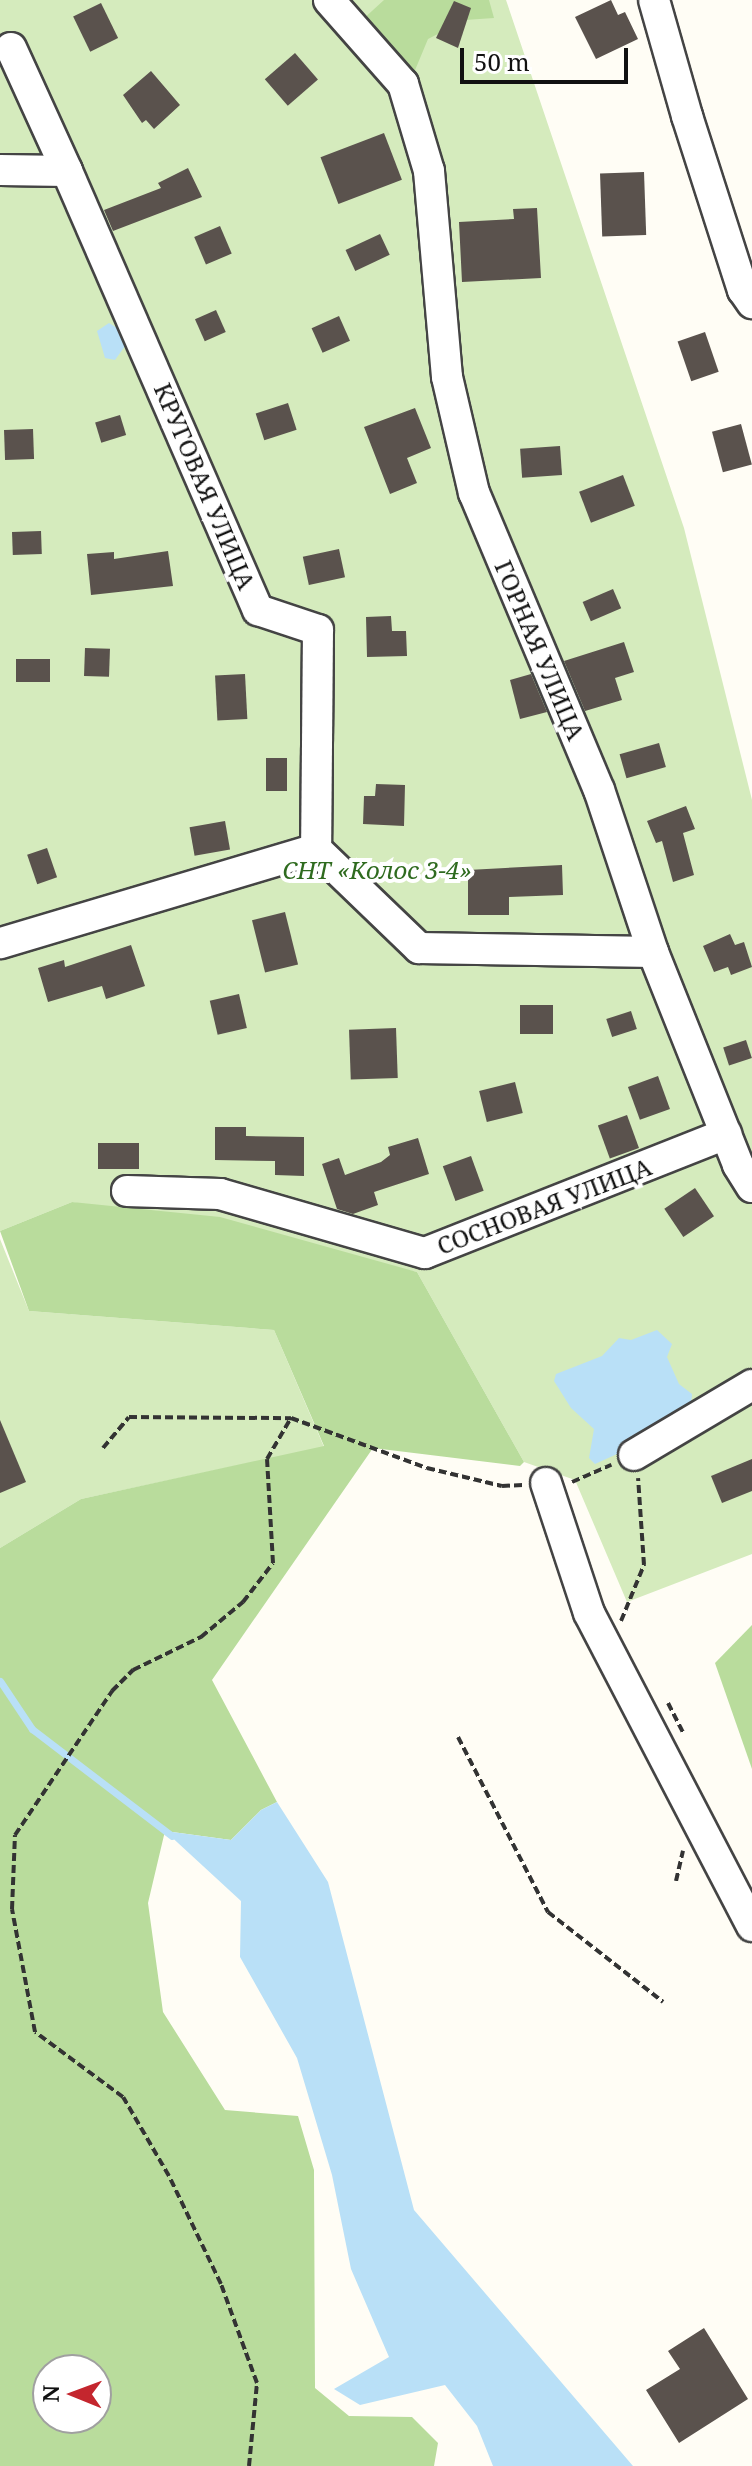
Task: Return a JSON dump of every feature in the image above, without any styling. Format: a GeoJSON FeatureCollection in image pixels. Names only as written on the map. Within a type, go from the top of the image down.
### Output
{"type":"FeatureCollection","features":[{"type":"Feature","properties":{"kind":"street","name":"ГОРНАЯ УЛИЦА"},"geometry":{"type":"LineString","coordinates":[[329,0],[403,84],[429,171],[447,377],[474,493],[599,790],[653,952],[726,1134],[752,1187]]}},
{"type":"Feature","properties":{"kind":"street"},"geometry":{"type":"LineString","coordinates":[[654,0],[691,130],[743,290],[752,303]]}},
{"type":"Feature","properties":{"kind":"street"},"geometry":{"type":"LineString","coordinates":[[0,170],[67,171],[23,63]]}},
{"type":"Feature","properties":{"kind":"street","name":"КРУГОВАЯ УЛИЦА"},"geometry":{"type":"LineString","coordinates":[[67,171],[258,610],[318,630],[316,849]]}},
{"type":"Feature","properties":{"kind":"street"},"geometry":{"type":"LineString","coordinates":[[0,943],[316,849],[419,948],[653,952]]}},
{"type":"Feature","properties":{"kind":"street","name":"СОСНОВАЯ УЛИЦА"},"geometry":{"type":"LineString","coordinates":[[127,1191],[220,1194],[425,1253],[726,1134]]}},
{"type":"Feature","properties":{"kind":"street"},"geometry":{"type":"LineString","coordinates":[[636,1462],[752,1385]]}},
{"type":"Feature","properties":{"kind":"street"},"geometry":{"type":"LineString","coordinates":[[546,1483],[589,1613],[752,1926]]}},
{"type":"Feature","properties":{"kind":"path"},"geometry":{"type":"LineString","coordinates":[[103,1448],[129,1417],[291,1418],[427,1468],[502,1486],[575,1482],[636,1462],[644,1565],[620,1622],[626,1634]]}},
{"type":"Feature","properties":{"kind":"path"},"geometry":{"type":"LineString","coordinates":[[249,2466],[257,2383],[221,2284],[169,2176],[123,2097],[35,2032],[12,1909],[15,1835],[79,1739],[133,1670],[201,1637],[243,1602],[273,1563],[267,1459],[291,1418]]}},
{"type":"Feature","properties":{"kind":"path"},"geometry":{"type":"LineString","coordinates":[[665,1699],[687,1746]]}},
{"type":"Feature","properties":{"kind":"path"},"geometry":{"type":"LineString","coordinates":[[458,1737],[548,1912],[663,2002]]}},
{"type":"Feature","properties":{"kind":"path"},"geometry":{"type":"LineString","coordinates":[[676,1881],[692,1813]]}},
{"type":"Feature","properties":{"kind":"green space","name":"СНТ «Колос 3-4»"},"geometry":{"type":"Polygon","coordinates":[[[0,0],[506,0],[684,528],[752,800],[752,1554],[627,1602],[575,1480],[524,1462],[417,1272],[72,1202],[0,1231],[0,0]]]}},
{"type":"Feature","properties":{"kind":"green space"},"geometry":{"type":"Polygon","coordinates":[[[384,0],[489,0],[494,18],[465,20],[428,39],[413,75],[361,21],[384,0]]]}},
{"type":"Feature","properties":{"kind":"green space"},"geometry":{"type":"Polygon","coordinates":[[[72,1202],[220,1217],[417,1272],[524,1462],[520,1466],[373,1448],[212,1680],[277,1802],[261,1810],[231,1840],[165,1831],[148,1903],[163,2012],[225,2110],[298,2116],[314,2170],[315,2388],[349,2416],[412,2417],[438,2443],[434,2466],[0,2466],[0,1548],[81,1499],[324,1446],[274,1330],[29,1311],[0,1231],[72,1202]]]}},
{"type":"Feature","properties":{"kind":"green space"},"geometry":{"type":"Polygon","coordinates":[[[0,1239],[29,1311],[274,1330],[324,1447],[81,1499],[0,1548],[0,1239]]]}},
{"type":"Feature","properties":{"kind":"green space"},"geometry":{"type":"Polygon","coordinates":[[[752,1625],[752,1769],[715,1663],[752,1625]]]}},
{"type":"Feature","properties":{"kind":"water"},"geometry":{"type":"Polygon","coordinates":[[[109,323],[117,328],[125,346],[115,360],[105,358],[97,331],[109,323]]]}},
{"type":"Feature","properties":{"kind":"water"},"geometry":{"type":"Polygon","coordinates":[[[657,1330],[672,1344],[667,1357],[679,1384],[692,1394],[691,1406],[620,1444],[617,1454],[595,1464],[589,1458],[594,1429],[571,1408],[554,1381],[556,1374],[602,1356],[619,1338],[631,1340],[657,1330]]]}},
{"type":"Feature","properties":{"kind":"water"},"geometry":{"type":"Polygon","coordinates":[[[277,1802],[328,1882],[414,2210],[633,2466],[493,2466],[477,2426],[445,2385],[360,2405],[334,2389],[389,2357],[351,2269],[332,2175],[297,2058],[240,1957],[241,1901],[165,1831],[231,1840],[261,1810],[277,1802]]]}},
{"type":"Feature","properties":{"kind":"building"},"geometry":{"type":"Polygon","coordinates":[[[611,0],[618,15],[625,12],[638,39],[596,59],[575,17],[611,0]]]}},
{"type":"Feature","properties":{"kind":"building"},"geometry":{"type":"Polygon","coordinates":[[[454,1],[471,8],[458,48],[436,38],[454,1]]]}},
{"type":"Feature","properties":{"kind":"building"},"geometry":{"type":"Polygon","coordinates":[[[101,3],[118,38],[90,52],[73,17],[101,3]]]}},
{"type":"Feature","properties":{"kind":"building"},"geometry":{"type":"Polygon","coordinates":[[[295,53],[318,79],[288,106],[265,79],[295,53]]]}},
{"type":"Feature","properties":{"kind":"building"},"geometry":{"type":"Polygon","coordinates":[[[151,71],[180,105],[154,129],[146,120],[142,123],[123,95],[151,71]]]}},
{"type":"Feature","properties":{"kind":"building"},"geometry":{"type":"Polygon","coordinates":[[[384,133],[402,180],[338,204],[321,157],[384,133]]]}},
{"type":"Feature","properties":{"kind":"building"},"geometry":{"type":"Polygon","coordinates":[[[188,168],[202,197],[113,231],[104,210],[161,188],[158,183],[188,168]]]}},
{"type":"Feature","properties":{"kind":"building"},"geometry":{"type":"Polygon","coordinates":[[[644,172],[646,235],[602,236],[600,174],[644,172]]]}},
{"type":"Feature","properties":{"kind":"building"},"geometry":{"type":"Polygon","coordinates":[[[537,208],[541,278],[462,282],[459,222],[514,219],[513,209],[537,208]]]}},
{"type":"Feature","properties":{"kind":"building"},"geometry":{"type":"Polygon","coordinates":[[[220,226],[232,254],[206,265],[194,237],[220,226]]]}},
{"type":"Feature","properties":{"kind":"building"},"geometry":{"type":"Polygon","coordinates":[[[380,234],[390,255],[355,271],[346,250],[380,234]]]}},
{"type":"Feature","properties":{"kind":"building"},"geometry":{"type":"Polygon","coordinates":[[[216,310],[226,332],[205,341],[195,319],[216,310]]]}},
{"type":"Feature","properties":{"kind":"building"},"geometry":{"type":"Polygon","coordinates":[[[339,316],[350,341],[323,353],[312,328],[339,316]]]}},
{"type":"Feature","properties":{"kind":"building"},"geometry":{"type":"Polygon","coordinates":[[[705,332],[719,372],[691,381],[678,341],[705,332]]]}},
{"type":"Feature","properties":{"kind":"building"},"geometry":{"type":"Polygon","coordinates":[[[288,403],[297,430],[264,440],[256,414],[288,403]]]}},
{"type":"Feature","properties":{"kind":"building"},"geometry":{"type":"Polygon","coordinates":[[[415,408],[431,448],[407,458],[417,483],[390,494],[364,427],[415,408]]]}},
{"type":"Feature","properties":{"kind":"building"},"geometry":{"type":"Polygon","coordinates":[[[120,415],[126,435],[101,443],[95,423],[120,415]]]}},
{"type":"Feature","properties":{"kind":"building"},"geometry":{"type":"Polygon","coordinates":[[[741,424],[752,465],[723,472],[712,432],[741,424]]]}},
{"type":"Feature","properties":{"kind":"building"},"geometry":{"type":"Polygon","coordinates":[[[33,429],[34,459],[5,460],[4,430],[33,429]]]}},
{"type":"Feature","properties":{"kind":"building"},"geometry":{"type":"Polygon","coordinates":[[[560,446],[562,475],[522,478],[520,449],[560,446]]]}},
{"type":"Feature","properties":{"kind":"building"},"geometry":{"type":"Polygon","coordinates":[[[623,475],[635,506],[591,523],[579,492],[623,475]]]}},
{"type":"Feature","properties":{"kind":"building"},"geometry":{"type":"Polygon","coordinates":[[[41,531],[42,554],[13,555],[12,532],[41,531]]]}},
{"type":"Feature","properties":{"kind":"building"},"geometry":{"type":"Polygon","coordinates":[[[339,549],[345,577],[309,585],[303,557],[339,549]]]}},
{"type":"Feature","properties":{"kind":"building"},"geometry":{"type":"Polygon","coordinates":[[[168,551],[173,586],[91,595],[87,554],[114,552],[114,559],[168,551]]]}},
{"type":"Feature","properties":{"kind":"building"},"geometry":{"type":"Polygon","coordinates":[[[613,589],[621,608],[591,621],[583,602],[613,589]]]}},
{"type":"Feature","properties":{"kind":"building"},"geometry":{"type":"Polygon","coordinates":[[[391,616],[392,631],[406,631],[407,656],[367,657],[366,617],[391,616]]]}},
{"type":"Feature","properties":{"kind":"building"},"geometry":{"type":"Polygon","coordinates":[[[624,642],[634,672],[615,678],[622,700],[585,711],[564,661],[624,642]]]}},
{"type":"Feature","properties":{"kind":"building"},"geometry":{"type":"Polygon","coordinates":[[[85,648],[110,649],[109,677],[84,676],[85,648]]]}},
{"type":"Feature","properties":{"kind":"building"},"geometry":{"type":"Polygon","coordinates":[[[16,659],[50,659],[50,682],[16,682],[16,659]]]}},
{"type":"Feature","properties":{"kind":"building"},"geometry":{"type":"Polygon","coordinates":[[[245,674],[247,719],[217,721],[215,676],[245,674]]]}},
{"type":"Feature","properties":{"kind":"building"},"geometry":{"type":"Polygon","coordinates":[[[531,674],[547,712],[520,719],[510,680],[531,674]]]}},
{"type":"Feature","properties":{"kind":"building"},"geometry":{"type":"Polygon","coordinates":[[[659,743],[666,767],[626,778],[620,754],[659,743]]]}},
{"type":"Feature","properties":{"kind":"building"},"geometry":{"type":"Polygon","coordinates":[[[266,758],[287,758],[287,791],[266,791],[266,758]]]}},
{"type":"Feature","properties":{"kind":"building"},"geometry":{"type":"Polygon","coordinates":[[[376,784],[405,785],[404,826],[363,824],[364,796],[375,796],[376,784]]]}},
{"type":"Feature","properties":{"kind":"building"},"geometry":{"type":"Polygon","coordinates":[[[686,806],[695,829],[683,833],[694,875],[673,882],[662,841],[656,843],[647,821],[686,806]]]}},
{"type":"Feature","properties":{"kind":"building"},"geometry":{"type":"Polygon","coordinates":[[[225,821],[230,850],[195,856],[190,827],[225,821]]]}},
{"type":"Feature","properties":{"kind":"building"},"geometry":{"type":"Polygon","coordinates":[[[47,848],[57,877],[37,884],[27,855],[47,848]]]}},
{"type":"Feature","properties":{"kind":"building"},"geometry":{"type":"Polygon","coordinates":[[[562,865],[563,895],[509,897],[509,915],[468,915],[468,870],[562,865]]]}},
{"type":"Feature","properties":{"kind":"building"},"geometry":{"type":"Polygon","coordinates":[[[285,912],[298,964],[265,973],[252,920],[285,912]]]}},
{"type":"Feature","properties":{"kind":"building"},"geometry":{"type":"Polygon","coordinates":[[[730,934],[735,945],[744,942],[752,967],[731,975],[728,967],[714,972],[703,946],[730,934]]]}},
{"type":"Feature","properties":{"kind":"building"},"geometry":{"type":"Polygon","coordinates":[[[131,945],[145,986],[106,999],[102,986],[48,1002],[38,968],[64,960],[65,967],[131,945]]]}},
{"type":"Feature","properties":{"kind":"building"},"geometry":{"type":"Polygon","coordinates":[[[239,994],[247,1028],[218,1035],[210,1001],[239,994]]]}},
{"type":"Feature","properties":{"kind":"building"},"geometry":{"type":"Polygon","coordinates":[[[520,1005],[553,1005],[553,1034],[520,1034],[520,1005]]]}},
{"type":"Feature","properties":{"kind":"building"},"geometry":{"type":"Polygon","coordinates":[[[631,1011],[637,1029],[612,1037],[606,1019],[631,1011]]]}},
{"type":"Feature","properties":{"kind":"building"},"geometry":{"type":"Polygon","coordinates":[[[396,1028],[398,1078],[351,1080],[349,1030],[396,1028]]]}},
{"type":"Feature","properties":{"kind":"building"},"geometry":{"type":"Polygon","coordinates":[[[746,1040],[752,1058],[729,1065],[723,1047],[746,1040]]]}},
{"type":"Feature","properties":{"kind":"building"},"geometry":{"type":"Polygon","coordinates":[[[658,1076],[670,1109],[640,1120],[628,1087],[658,1076]]]}},
{"type":"Feature","properties":{"kind":"building"},"geometry":{"type":"Polygon","coordinates":[[[515,1082],[523,1113],[487,1122],[479,1091],[515,1082]]]}},
{"type":"Feature","properties":{"kind":"building"},"geometry":{"type":"Polygon","coordinates":[[[627,1115],[639,1148],[610,1158],[598,1126],[627,1115]]]}},
{"type":"Feature","properties":{"kind":"building"},"geometry":{"type":"Polygon","coordinates":[[[215,1127],[246,1127],[246,1136],[304,1137],[304,1176],[275,1175],[275,1161],[215,1160],[215,1127]]]}},
{"type":"Feature","properties":{"kind":"building"},"geometry":{"type":"Polygon","coordinates":[[[418,1138],[429,1174],[374,1192],[378,1205],[353,1214],[337,1209],[322,1164],[339,1158],[345,1175],[381,1162],[390,1155],[388,1147],[418,1138]]]}},
{"type":"Feature","properties":{"kind":"building"},"geometry":{"type":"Polygon","coordinates":[[[98,1143],[139,1143],[139,1169],[98,1169],[98,1143]]]}},
{"type":"Feature","properties":{"kind":"building"},"geometry":{"type":"Polygon","coordinates":[[[471,1156],[484,1191],[455,1201],[443,1166],[471,1156]]]}},
{"type":"Feature","properties":{"kind":"building"},"geometry":{"type":"Polygon","coordinates":[[[695,1188],[714,1216],[683,1237],[664,1209],[695,1188]]]}},
{"type":"Feature","properties":{"kind":"building"},"geometry":{"type":"Polygon","coordinates":[[[0,1420],[26,1482],[0,1493],[0,1420]]]}},
{"type":"Feature","properties":{"kind":"building"},"geometry":{"type":"Polygon","coordinates":[[[752,1459],[752,1491],[722,1503],[711,1476],[752,1459]]]}},
{"type":"Feature","properties":{"kind":"building"},"geometry":{"type":"Polygon","coordinates":[[[704,2328],[748,2399],[679,2443],[646,2390],[680,2369],[668,2351],[704,2328]]]}},
{"type":"Feature","properties":{"kind":"waterway"},"geometry":{"type":"LineString","coordinates":[[0,1681],[32,1729],[172,1836]]}}]}
